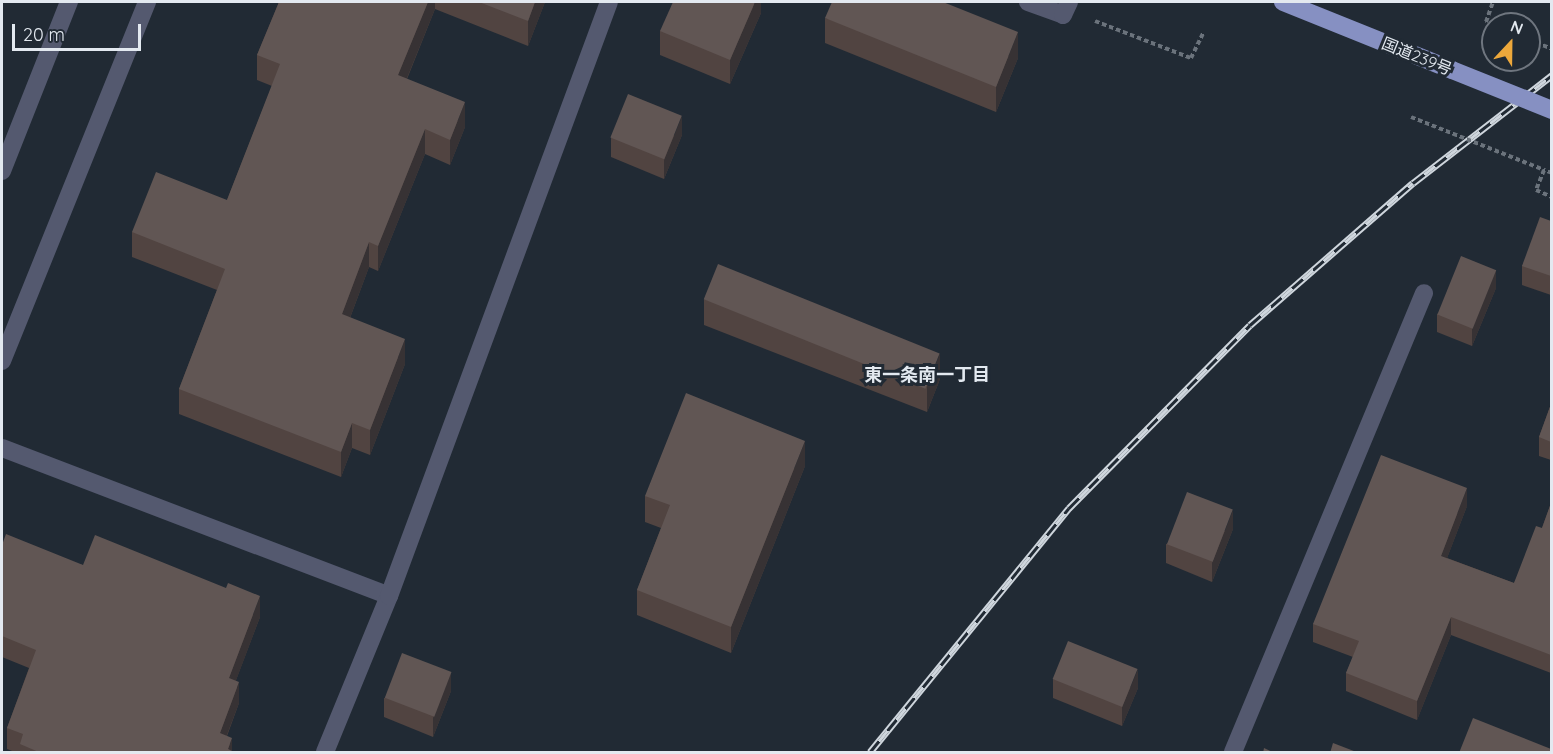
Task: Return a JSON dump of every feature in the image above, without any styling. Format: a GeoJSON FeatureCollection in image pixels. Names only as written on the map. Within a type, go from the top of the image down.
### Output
{"type":"FeatureCollection","features":[{"type":"Feature","properties":{"kind":"highway","name":"国道239号"},"geometry":{"type":"LineString","coordinates":[[1282,2],[1551,110]]}},
{"type":"Feature","properties":{"kind":"street"},"geometry":{"type":"LineString","coordinates":[[2,171],[69,2]]}},
{"type":"Feature","properties":{"kind":"street"},"geometry":{"type":"LineString","coordinates":[[2,361],[147,2]]}},
{"type":"Feature","properties":{"kind":"street"},"geometry":{"type":"LineString","coordinates":[[324,753],[389,596],[609,2]]}},
{"type":"Feature","properties":{"kind":"street"},"geometry":{"type":"LineString","coordinates":[[1028,2],[1063,15],[1069,2]]}},
{"type":"Feature","properties":{"kind":"street"},"geometry":{"type":"LineString","coordinates":[[1233,753],[1424,293]]}},
{"type":"Feature","properties":{"kind":"street"},"geometry":{"type":"LineString","coordinates":[[2,448],[389,596]]}},
{"type":"Feature","properties":{"kind":"path"},"geometry":{"type":"LineString","coordinates":[[1102,22],[1191,58],[1203,33]]}},
{"type":"Feature","properties":{"kind":"path"},"geometry":{"type":"LineString","coordinates":[[1411,117],[1551,173]]}},
{"type":"Feature","properties":{"kind":"path"},"geometry":{"type":"LineString","coordinates":[[1544,170],[1536,190],[1551,197]]}},
{"type":"Feature","properties":{"kind":"building"},"geometry":{"type":"Polygon","coordinates":[[[279,2],[428,2],[398,75],[465,102],[450,140],[425,129],[378,246],[369,242],[342,314],[405,339],[370,430],[352,423],[341,452],[179,389],[225,269],[132,232],[156,172],[227,200],[280,64],[257,55],[279,2]]]}},
{"type":"Feature","properties":{"kind":"building"},"geometry":{"type":"Polygon","coordinates":[[[479,2],[535,2],[528,21],[479,2]]]}},
{"type":"Feature","properties":{"kind":"building"},"geometry":{"type":"Polygon","coordinates":[[[673,2],[755,2],[730,60],[660,31],[673,2]]]}},
{"type":"Feature","properties":{"kind":"building"},"geometry":{"type":"Polygon","coordinates":[[[832,2],[943,2],[1018,32],[996,87],[825,18],[832,2]]]}},
{"type":"Feature","properties":{"kind":"building"},"geometry":{"type":"Polygon","coordinates":[[[628,94],[682,116],[664,159],[610,138],[628,94]]]}},
{"type":"Feature","properties":{"kind":"building"},"geometry":{"type":"Polygon","coordinates":[[[1540,217],[1551,221],[1551,276],[1522,266],[1540,217]]]}},
{"type":"Feature","properties":{"kind":"building"},"geometry":{"type":"Polygon","coordinates":[[[1461,256],[1496,270],[1473,329],[1437,314],[1461,256]]]}},
{"type":"Feature","properties":{"kind":"building"},"geometry":{"type":"Polygon","coordinates":[[[718,264],[940,354],[925,389],[704,299],[718,264]]]}},
{"type":"Feature","properties":{"kind":"building"},"geometry":{"type":"Polygon","coordinates":[[[686,393],[805,441],[731,627],[637,590],[670,505],[645,496],[686,393]]]}},
{"type":"Feature","properties":{"kind":"building"},"geometry":{"type":"Polygon","coordinates":[[[1551,404],[1551,442],[1539,437],[1551,404]]]}},
{"type":"Feature","properties":{"kind":"building"},"geometry":{"type":"Polygon","coordinates":[[[1381,455],[1467,488],[1441,556],[1514,583],[1536,526],[1542,528],[1551,503],[1551,655],[1451,617],[1417,701],[1346,673],[1359,641],[1313,624],[1381,455]]]}},
{"type":"Feature","properties":{"kind":"building"},"geometry":{"type":"Polygon","coordinates":[[[1187,492],[1233,510],[1213,562],[1167,544],[1187,492]]]}},
{"type":"Feature","properties":{"kind":"building"},"geometry":{"type":"Polygon","coordinates":[[[6,534],[83,565],[95,535],[226,588],[228,583],[260,596],[229,678],[239,682],[220,733],[232,738],[228,749],[236,753],[41,753],[20,744],[23,734],[7,728],[36,650],[2,636],[2,545],[6,534]]]}},
{"type":"Feature","properties":{"kind":"building"},"geometry":{"type":"Polygon","coordinates":[[[1068,641],[1138,669],[1122,707],[1053,679],[1068,641]]]}},
{"type":"Feature","properties":{"kind":"building"},"geometry":{"type":"Polygon","coordinates":[[[402,653],[451,672],[434,717],[385,698],[402,653]]]}},
{"type":"Feature","properties":{"kind":"building"},"geometry":{"type":"Polygon","coordinates":[[[1473,718],[1551,749],[1551,753],[1459,753],[1473,718]]]}},
{"type":"Feature","properties":{"kind":"building"},"geometry":{"type":"Polygon","coordinates":[[[1333,743],[1359,753],[1330,753],[1333,743]]]}},
{"type":"Feature","properties":{"kind":"building"},"geometry":{"type":"Polygon","coordinates":[[[1264,748],[1275,753],[1263,753],[1264,748]]]}},
{"type":"Feature","properties":{"kind":"railway"},"geometry":{"type":"LineString","coordinates":[[870,752],[1069,508],[1250,325],[1413,183],[1552,75]]}},
{"type":"Feature","properties":{"kind":"district","name":"東一条南一丁目"},"geometry":{"type":"Point","coordinates":[927,375]}}]}
